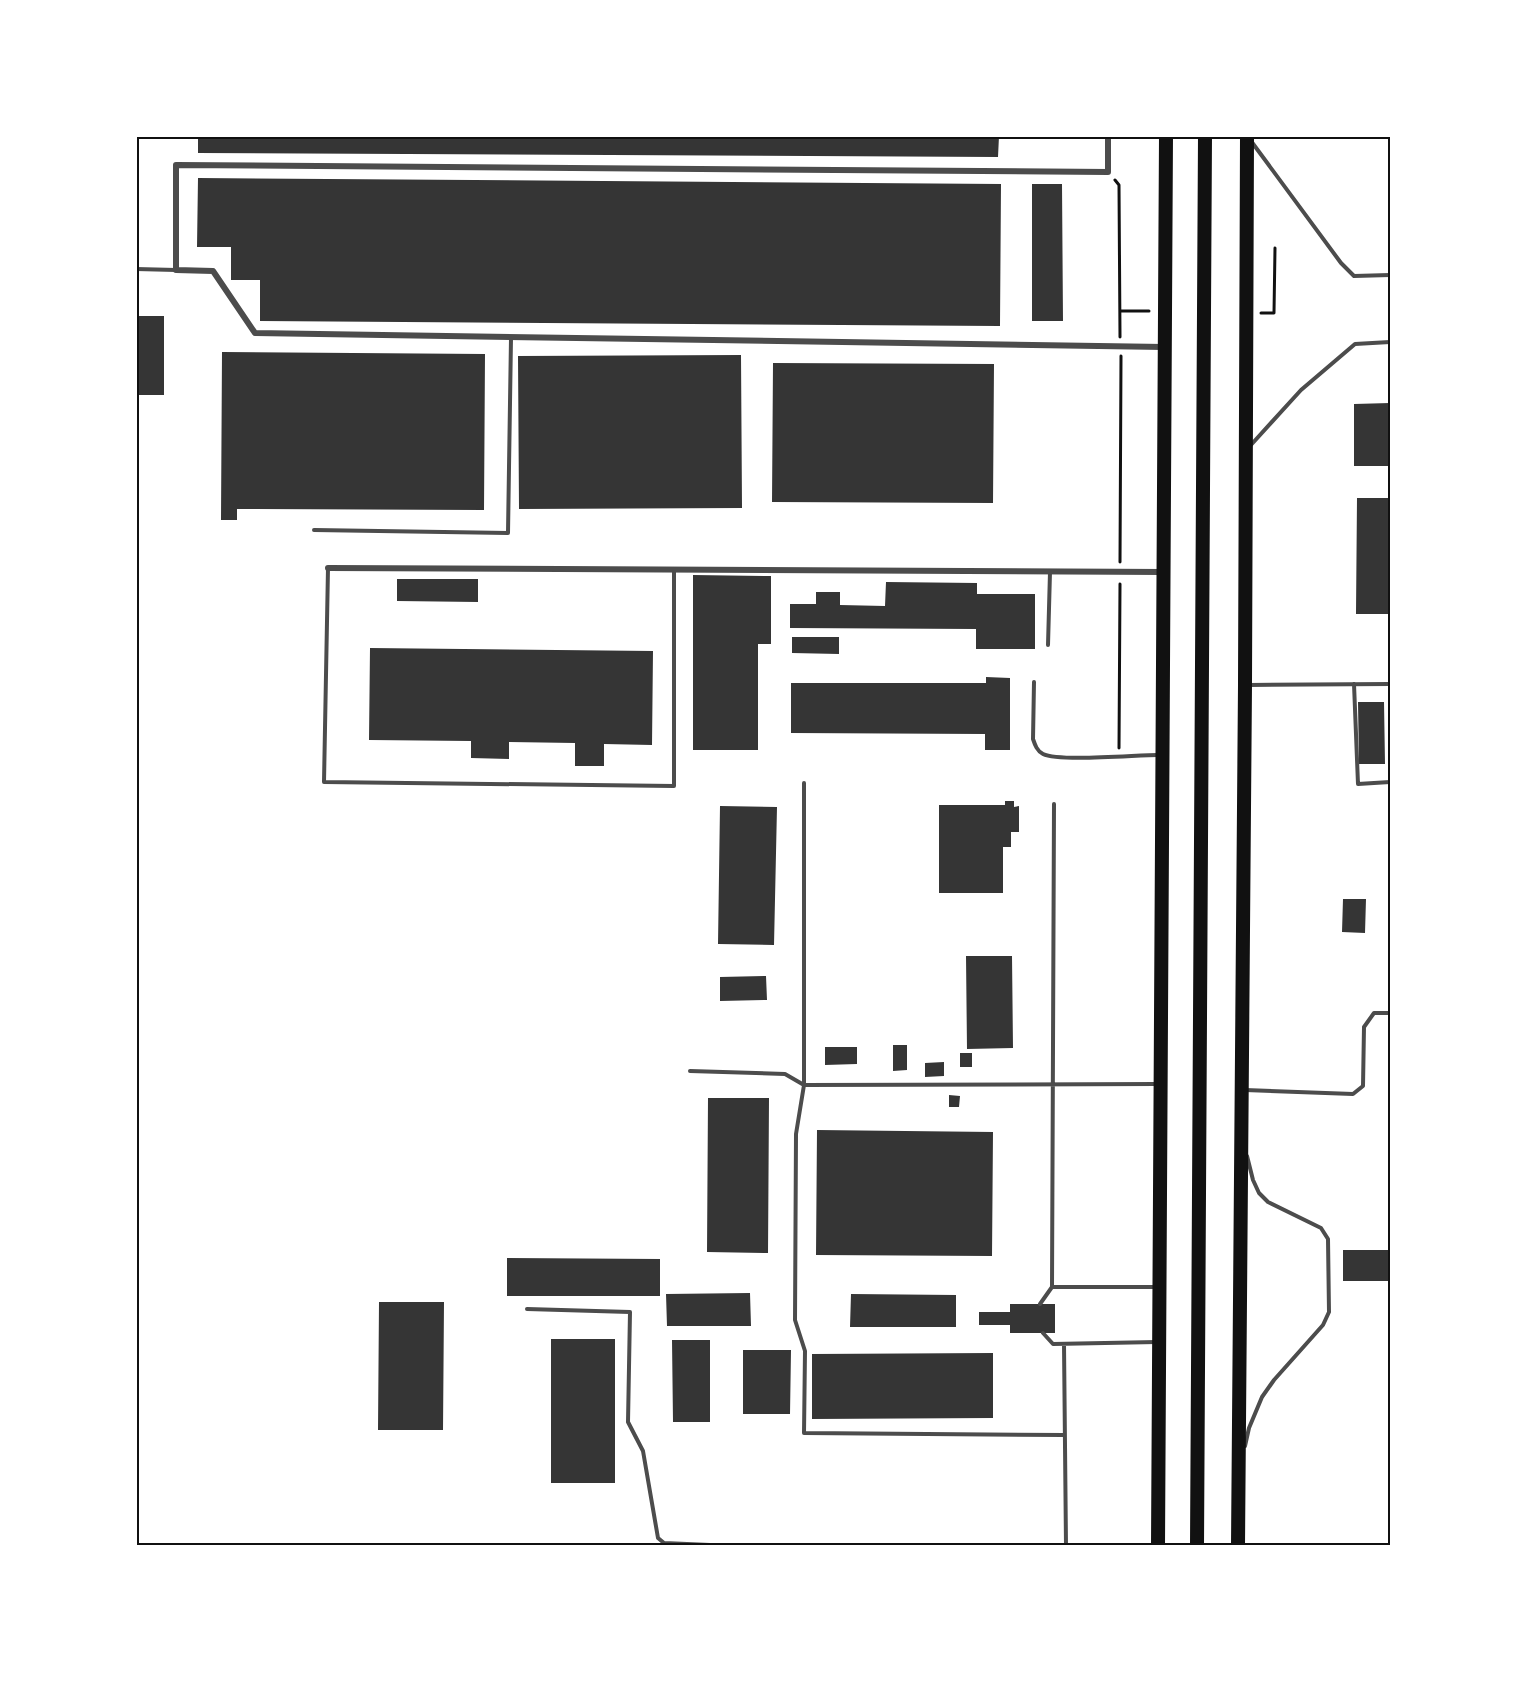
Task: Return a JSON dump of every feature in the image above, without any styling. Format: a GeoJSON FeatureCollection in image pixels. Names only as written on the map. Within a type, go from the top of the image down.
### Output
{"type":"FeatureCollection","features":[{"type":"Feature","properties":{"kind":"main road"},"geometry":{"type":"LineString","coordinates":[[1158,1545],[1166,136]]}},
{"type":"Feature","properties":{"kind":"main road"},"geometry":{"type":"LineString","coordinates":[[1197,1545],[1205,136]]}},
{"type":"Feature","properties":{"kind":"main road"},"geometry":{"type":"LineString","coordinates":[[1238,1545],[1247,136]]}},
{"type":"Feature","properties":{"kind":"street"},"geometry":{"type":"LineString","coordinates":[[1108,136],[1108,172],[176,165],[176,270],[213,271],[255,333],[1165,347]]}},
{"type":"Feature","properties":{"kind":"street"},"geometry":{"type":"LineString","coordinates":[[328,568],[1163,572]]}},
{"type":"Feature","properties":{"kind":"lane"},"geometry":{"type":"LineString","coordinates":[[1247,136],[1341,263],[1354,276],[1390,275]]}},
{"type":"Feature","properties":{"kind":"lane"},"geometry":{"type":"LineString","coordinates":[[136,269],[176,270]]}},
{"type":"Feature","properties":{"kind":"lane"},"geometry":{"type":"LineString","coordinates":[[314,530],[508,533],[511,338]]}},
{"type":"Feature","properties":{"kind":"lane"},"geometry":{"type":"LineString","coordinates":[[1246,451],[1301,390],[1355,344],[1390,342]]}},
{"type":"Feature","properties":{"kind":"lane"},"geometry":{"type":"LineString","coordinates":[[328,568],[324,782],[674,786],[674,569]]}},
{"type":"Feature","properties":{"kind":"lane"},"geometry":{"type":"LineString","coordinates":[[1048,645],[1050,571]]}},
{"type":"Feature","properties":{"kind":"lane"},"geometry":{"type":"LineString","coordinates":[[1034,682],[1033,739],[1042,754],[1063,757],[1162,755]]}},
{"type":"Feature","properties":{"kind":"lane"},"geometry":{"type":"LineString","coordinates":[[1354,684],[1358,784],[1390,783]]}},
{"type":"Feature","properties":{"kind":"lane"},"geometry":{"type":"LineString","coordinates":[[1245,685],[1390,684]]}},
{"type":"Feature","properties":{"kind":"lane"},"geometry":{"type":"LineString","coordinates":[[804,783],[804,1086],[796,1134],[795,1320],[805,1351],[804,1434],[1064,1435]]}},
{"type":"Feature","properties":{"kind":"lane"},"geometry":{"type":"LineString","coordinates":[[1040,1304],[1052,1287],[1054,804]]}},
{"type":"Feature","properties":{"kind":"lane"},"geometry":{"type":"LineString","coordinates":[[1241,1090],[1353,1094],[1363,1086],[1364,1027],[1374,1012],[1390,1012]]}},
{"type":"Feature","properties":{"kind":"lane"},"geometry":{"type":"LineString","coordinates":[[690,1071],[785,1074],[804,1086],[1160,1084]]}},
{"type":"Feature","properties":{"kind":"lane"},"geometry":{"type":"LineString","coordinates":[[1238,1479],[1249,1428],[1262,1397],[1274,1380],[1323,1325],[1329,1312],[1328,1239],[1321,1227],[1268,1202],[1260,1193],[1253,1180],[1241,1132]]}},
{"type":"Feature","properties":{"kind":"lane"},"geometry":{"type":"LineString","coordinates":[[1052,1287],[1159,1287]]}},
{"type":"Feature","properties":{"kind":"lane"},"geometry":{"type":"LineString","coordinates":[[527,1309],[630,1312],[628,1422],[643,1451],[658,1538],[664,1543],[733,1545]]}},
{"type":"Feature","properties":{"kind":"lane"},"geometry":{"type":"LineString","coordinates":[[1043,1333],[1053,1344],[1159,1342]]}},
{"type":"Feature","properties":{"kind":"lane"},"geometry":{"type":"LineString","coordinates":[[1064,1344],[1066,1545]]}},
{"type":"Feature","properties":{"kind":"path"},"geometry":{"type":"LineString","coordinates":[[1108,172],[1119,185],[1121,347],[1119,756]]}},
{"type":"Feature","properties":{"kind":"path"},"geometry":{"type":"LineString","coordinates":[[1261,313],[1274,313],[1275,248]]}},
{"type":"Feature","properties":{"kind":"path"},"geometry":{"type":"LineString","coordinates":[[1120,311],[1151,311]]}},
{"type":"Feature","properties":{"kind":"building"},"geometry":{"type":"Polygon","coordinates":[[[198,136],[999,136],[998,157],[198,153],[198,136]]]}},
{"type":"Feature","properties":{"kind":"building"},"geometry":{"type":"Polygon","coordinates":[[[198,178],[1001,184],[1000,326],[260,321],[260,280],[231,280],[231,247],[197,247],[198,178]]]}},
{"type":"Feature","properties":{"kind":"building"},"geometry":{"type":"Polygon","coordinates":[[[1032,184],[1062,184],[1063,321],[1032,321],[1032,184]]]}},
{"type":"Feature","properties":{"kind":"building"},"geometry":{"type":"Polygon","coordinates":[[[136,316],[164,316],[164,395],[136,395],[136,316]]]}},
{"type":"Feature","properties":{"kind":"building"},"geometry":{"type":"Polygon","coordinates":[[[222,352],[485,354],[484,510],[237,509],[237,520],[221,520],[222,352]]]}},
{"type":"Feature","properties":{"kind":"building"},"geometry":{"type":"Polygon","coordinates":[[[741,355],[742,508],[519,509],[518,356],[741,355]]]}},
{"type":"Feature","properties":{"kind":"building"},"geometry":{"type":"Polygon","coordinates":[[[773,363],[994,364],[993,503],[772,502],[773,363]]]}},
{"type":"Feature","properties":{"kind":"building"},"geometry":{"type":"Polygon","coordinates":[[[1390,403],[1390,466],[1354,466],[1354,404],[1390,403]]]}},
{"type":"Feature","properties":{"kind":"building"},"geometry":{"type":"Polygon","coordinates":[[[1357,498],[1390,498],[1390,614],[1356,614],[1357,498]]]}},
{"type":"Feature","properties":{"kind":"building"},"geometry":{"type":"Polygon","coordinates":[[[693,575],[771,576],[771,644],[758,644],[758,750],[693,750],[693,575]]]}},
{"type":"Feature","properties":{"kind":"building"},"geometry":{"type":"Polygon","coordinates":[[[397,579],[478,579],[478,602],[397,601],[397,579]]]}},
{"type":"Feature","properties":{"kind":"building"},"geometry":{"type":"Polygon","coordinates":[[[886,582],[977,583],[977,594],[1035,594],[1035,649],[976,649],[976,629],[790,628],[790,604],[816,604],[816,592],[840,592],[840,605],[885,606],[886,582]]]}},
{"type":"Feature","properties":{"kind":"building"},"geometry":{"type":"Polygon","coordinates":[[[792,637],[839,637],[839,654],[792,653],[792,637]]]}},
{"type":"Feature","properties":{"kind":"building"},"geometry":{"type":"Polygon","coordinates":[[[370,648],[653,651],[652,745],[604,744],[604,766],[575,766],[575,743],[509,742],[509,759],[471,758],[471,741],[369,740],[370,648]]]}},
{"type":"Feature","properties":{"kind":"building"},"geometry":{"type":"Polygon","coordinates":[[[986,677],[1010,678],[1010,750],[985,750],[985,734],[791,733],[791,683],[986,683],[986,677]]]}},
{"type":"Feature","properties":{"kind":"building"},"geometry":{"type":"Polygon","coordinates":[[[1358,702],[1384,702],[1385,764],[1359,764],[1358,702]]]}},
{"type":"Feature","properties":{"kind":"building"},"geometry":{"type":"Polygon","coordinates":[[[1005,801],[1014,801],[1014,807],[1019,806],[1019,832],[1011,832],[1011,847],[1003,847],[1003,893],[939,893],[939,805],[1005,805],[1005,801]]]}},
{"type":"Feature","properties":{"kind":"building"},"geometry":{"type":"Polygon","coordinates":[[[720,806],[777,807],[774,945],[718,944],[720,806]]]}},
{"type":"Feature","properties":{"kind":"building"},"geometry":{"type":"Polygon","coordinates":[[[1343,899],[1366,899],[1365,933],[1342,932],[1343,899]]]}},
{"type":"Feature","properties":{"kind":"building"},"geometry":{"type":"Polygon","coordinates":[[[966,956],[1012,956],[1013,1048],[967,1049],[966,956]]]}},
{"type":"Feature","properties":{"kind":"building"},"geometry":{"type":"Polygon","coordinates":[[[766,976],[767,1000],[720,1001],[720,977],[766,976]]]}},
{"type":"Feature","properties":{"kind":"building"},"geometry":{"type":"Polygon","coordinates":[[[893,1045],[907,1045],[907,1070],[893,1071],[893,1045]]]}},
{"type":"Feature","properties":{"kind":"building"},"geometry":{"type":"Polygon","coordinates":[[[825,1047],[857,1047],[857,1064],[825,1065],[825,1047]]]}},
{"type":"Feature","properties":{"kind":"building"},"geometry":{"type":"Polygon","coordinates":[[[960,1053],[972,1053],[972,1067],[960,1067],[960,1053]]]}},
{"type":"Feature","properties":{"kind":"building"},"geometry":{"type":"Polygon","coordinates":[[[944,1062],[944,1076],[925,1077],[925,1063],[944,1062]]]}},
{"type":"Feature","properties":{"kind":"building"},"geometry":{"type":"Polygon","coordinates":[[[949,1095],[960,1096],[959,1107],[949,1107],[949,1095]]]}},
{"type":"Feature","properties":{"kind":"building"},"geometry":{"type":"Polygon","coordinates":[[[708,1098],[769,1098],[768,1253],[707,1252],[708,1098]]]}},
{"type":"Feature","properties":{"kind":"building"},"geometry":{"type":"Polygon","coordinates":[[[817,1130],[993,1132],[992,1256],[816,1255],[817,1130]]]}},
{"type":"Feature","properties":{"kind":"building"},"geometry":{"type":"Polygon","coordinates":[[[1343,1250],[1390,1250],[1390,1281],[1343,1281],[1343,1250]]]}},
{"type":"Feature","properties":{"kind":"building"},"geometry":{"type":"Polygon","coordinates":[[[507,1258],[660,1259],[660,1296],[507,1296],[507,1258]]]}},
{"type":"Feature","properties":{"kind":"building"},"geometry":{"type":"Polygon","coordinates":[[[750,1293],[751,1326],[667,1326],[666,1294],[750,1293]]]}},
{"type":"Feature","properties":{"kind":"building"},"geometry":{"type":"Polygon","coordinates":[[[851,1294],[956,1295],[956,1327],[850,1327],[851,1294]]]}},
{"type":"Feature","properties":{"kind":"building"},"geometry":{"type":"Polygon","coordinates":[[[379,1302],[444,1302],[443,1430],[378,1430],[379,1302]]]}},
{"type":"Feature","properties":{"kind":"building"},"geometry":{"type":"Polygon","coordinates":[[[1010,1304],[1055,1304],[1055,1333],[1010,1333],[1010,1325],[979,1325],[979,1312],[1010,1312],[1010,1304]]]}},
{"type":"Feature","properties":{"kind":"building"},"geometry":{"type":"Polygon","coordinates":[[[551,1339],[615,1339],[615,1483],[551,1483],[551,1339]]]}},
{"type":"Feature","properties":{"kind":"building"},"geometry":{"type":"Polygon","coordinates":[[[672,1340],[710,1340],[710,1422],[673,1422],[672,1340]]]}},
{"type":"Feature","properties":{"kind":"building"},"geometry":{"type":"Polygon","coordinates":[[[743,1350],[791,1350],[790,1414],[743,1414],[743,1350]]]}},
{"type":"Feature","properties":{"kind":"building"},"geometry":{"type":"Polygon","coordinates":[[[993,1353],[993,1418],[812,1419],[812,1354],[993,1353]]]}}]}
